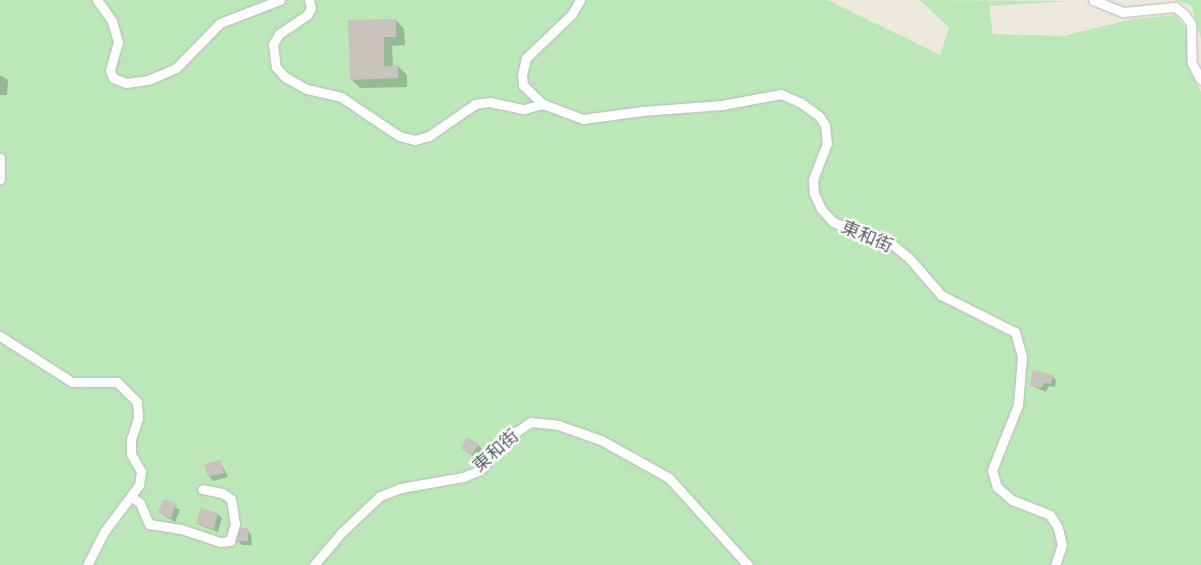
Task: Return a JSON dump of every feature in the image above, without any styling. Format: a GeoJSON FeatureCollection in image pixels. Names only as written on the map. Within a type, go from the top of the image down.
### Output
{"type":"FeatureCollection","features":[{"type":"Feature","properties":{"kind":"street"},"geometry":{"type":"LineString","coordinates":[[97,0],[112,21],[118,42],[110,70],[113,78],[126,83],[148,80],[176,68],[220,23],[280,0]]}},
{"type":"Feature","properties":{"kind":"street"},"geometry":{"type":"LineString","coordinates":[[309,0],[311,8],[307,16],[278,34],[272,44],[276,67],[285,77],[307,89],[341,97],[400,136],[415,140],[429,136],[474,104],[490,102],[524,109],[543,104]]}},
{"type":"Feature","properties":{"kind":"street","name":"東和街"},"geometry":{"type":"LineString","coordinates":[[580,0],[572,14],[526,58],[522,75],[524,85],[543,104],[583,119],[642,111],[722,105],[781,94],[820,116],[826,125],[827,143],[813,179],[814,193],[821,208],[833,222],[893,245],[909,258],[941,295],[1015,332],[1022,356],[1018,405],[992,470],[997,487],[1012,500],[1050,515],[1062,545],[1055,565]]}},
{"type":"Feature","properties":{"kind":"street"},"geometry":{"type":"LineString","coordinates":[[1093,0],[1123,12],[1175,7],[1184,14],[1191,24],[1192,63],[1201,80]]}},
{"type":"Feature","properties":{"kind":"street"},"geometry":{"type":"LineString","coordinates":[[0,158],[0,179]]}},
{"type":"Feature","properties":{"kind":"street"},"geometry":{"type":"LineString","coordinates":[[0,336],[72,382],[117,382],[128,390],[137,402],[138,418],[131,439],[131,454],[141,471],[139,485],[104,532],[87,565]]}},
{"type":"Feature","properties":{"kind":"street","name":"東和街"},"geometry":{"type":"LineString","coordinates":[[314,565],[342,532],[380,496],[401,488],[463,477],[480,470],[507,438],[531,422],[558,425],[601,440],[669,478],[748,565]]}},
{"type":"Feature","properties":{"kind":"street"},"geometry":{"type":"LineString","coordinates":[[132,496],[140,503],[149,524],[181,529],[220,542],[230,541],[235,524],[231,499],[222,493],[202,489]]}},
{"type":"Feature","properties":{"kind":"green space"},"geometry":{"type":"Polygon","coordinates":[[[0,0],[828,0],[940,55],[949,28],[920,0],[1071,1],[989,6],[993,34],[1063,36],[1133,19],[1176,15],[1190,35],[1190,71],[1201,92],[1201,565],[0,565],[0,0]]]}},
{"type":"Feature","properties":{"kind":"green space"},"geometry":{"type":"Polygon","coordinates":[[[1173,0],[1201,0],[1201,39],[1191,5],[1173,0]]]}},
{"type":"Feature","properties":{"kind":"building"},"geometry":{"type":"Polygon","coordinates":[[[396,19],[396,37],[384,37],[384,66],[398,65],[398,78],[350,80],[348,20],[396,19]]]}},
{"type":"Feature","properties":{"kind":"building"},"geometry":{"type":"Polygon","coordinates":[[[1033,370],[1053,375],[1051,384],[1044,383],[1041,388],[1029,386],[1033,370]]]}},
{"type":"Feature","properties":{"kind":"building"},"geometry":{"type":"Polygon","coordinates":[[[467,437],[479,444],[472,455],[461,449],[467,437]]]}},
{"type":"Feature","properties":{"kind":"building"},"geometry":{"type":"Polygon","coordinates":[[[221,460],[224,473],[208,477],[204,464],[221,460]]]}},
{"type":"Feature","properties":{"kind":"building"},"geometry":{"type":"Polygon","coordinates":[[[164,499],[176,504],[171,518],[158,513],[164,499]]]}},
{"type":"Feature","properties":{"kind":"building"},"geometry":{"type":"Polygon","coordinates":[[[200,508],[218,513],[214,529],[196,524],[200,508]]]}},
{"type":"Feature","properties":{"kind":"building"},"geometry":{"type":"Polygon","coordinates":[[[240,528],[248,528],[248,541],[236,541],[240,528]]]}}]}
